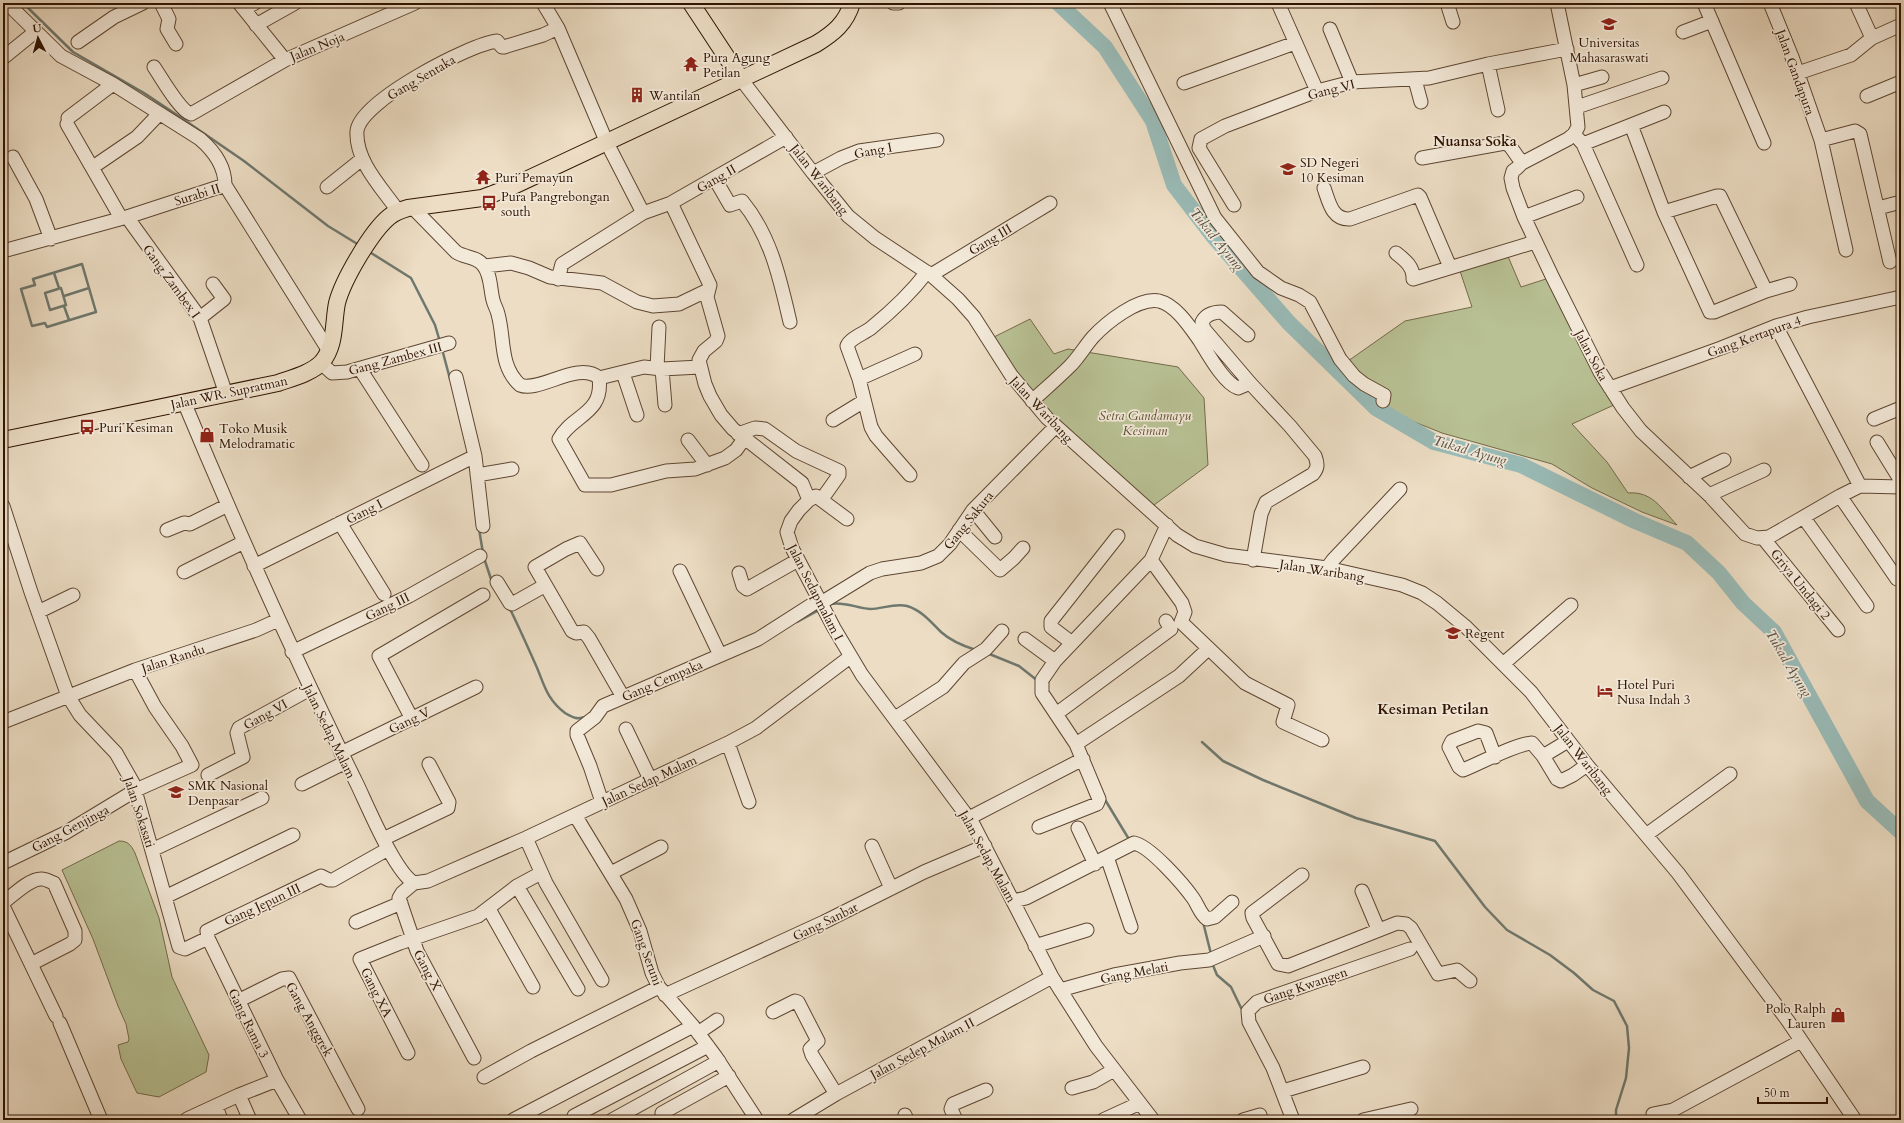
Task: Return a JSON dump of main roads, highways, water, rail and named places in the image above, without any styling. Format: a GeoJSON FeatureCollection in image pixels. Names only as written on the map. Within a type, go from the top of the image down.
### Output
{"type":"FeatureCollection","features":[{"type":"Feature","properties":{"kind":"main road"},"geometry":{"type":"LineString","coordinates":[[691,3],[741,79],[829,36],[838,29],[844,21],[852,3]]}},
{"type":"Feature","properties":{"kind":"main road","name":"Jalan WR. Supratman"},"geometry":{"type":"LineString","coordinates":[[3,440],[278,383],[303,374],[325,357],[341,288],[380,225],[405,209],[459,202],[490,196],[607,143],[741,79]]}},
{"type":"Feature","properties":{"kind":"waterway"},"geometry":{"type":"LineString","coordinates":[[23,3],[73,52],[144,93],[180,117],[244,161],[328,226],[359,245]]}},
{"type":"Feature","properties":{"kind":"waterway","name":"Tukad Ayung"},"geometry":{"type":"LineString","coordinates":[[1058,3],[1105,47],[1153,121],[1174,185],[1213,236],[1289,323],[1376,408],[1434,442],[1521,465],[1635,521],[1687,543],[1719,573],[1743,603],[1774,632],[1867,801],[1901,832]]}},
{"type":"Feature","properties":{"kind":"waterway"},"geometry":{"type":"LineString","coordinates":[[368,251],[411,278],[435,325],[440,342]]}},
{"type":"Feature","properties":{"kind":"waterway"},"geometry":{"type":"LineString","coordinates":[[82,264],[96,312],[47,327],[45,323],[32,326],[21,289],[35,285],[33,279],[82,264]]}},
{"type":"Feature","properties":{"kind":"waterway"},"geometry":{"type":"LineString","coordinates":[[54,273],[59,288]]}},
{"type":"Feature","properties":{"kind":"waterway"},"geometry":{"type":"LineString","coordinates":[[61,288],[66,305],[50,310],[45,293],[61,288]]}},
{"type":"Feature","properties":{"kind":"waterway"},"geometry":{"type":"LineString","coordinates":[[64,296],[89,288]]}},
{"type":"Feature","properties":{"kind":"waterway"},"geometry":{"type":"LineString","coordinates":[[64,306],[69,320]]}},
{"type":"Feature","properties":{"kind":"waterway"},"geometry":{"type":"LineString","coordinates":[[442,349],[450,379]]}},
{"type":"Feature","properties":{"kind":"waterway"},"geometry":{"type":"LineString","coordinates":[[479,529],[483,553]]}},
{"type":"Feature","properties":{"kind":"waterway"},"geometry":{"type":"LineString","coordinates":[[484,558],[492,582]]}},
{"type":"Feature","properties":{"kind":"waterway"},"geometry":{"type":"LineString","coordinates":[[830,604],[840,603],[870,609],[897,605],[907,606],[921,613],[949,638],[976,650]]}},
{"type":"Feature","properties":{"kind":"waterway"},"geometry":{"type":"LineString","coordinates":[[509,607],[553,702],[570,716],[575,718],[585,717]]}},
{"type":"Feature","properties":{"kind":"waterway"},"geometry":{"type":"LineString","coordinates":[[797,622],[821,609]]}},
{"type":"Feature","properties":{"kind":"waterway"},"geometry":{"type":"LineString","coordinates":[[987,653],[1019,666],[1038,681]]}},
{"type":"Feature","properties":{"kind":"waterway"},"geometry":{"type":"LineString","coordinates":[[702,670],[712,665]]}},
{"type":"Feature","properties":{"kind":"waterway"},"geometry":{"type":"LineString","coordinates":[[1202,742],[1223,761],[1263,780],[1356,818],[1435,841],[1485,907],[1507,930],[1550,955],[1593,990],[1614,1001],[1627,1026],[1629,1048],[1626,1078],[1616,1110],[1616,1120]]}},
{"type":"Feature","properties":{"kind":"waterway"},"geometry":{"type":"LineString","coordinates":[[1104,798],[1130,841]]}},
{"type":"Feature","properties":{"kind":"waterway"},"geometry":{"type":"LineString","coordinates":[[1203,922],[1211,954]]}},
{"type":"Feature","properties":{"kind":"waterway"},"geometry":{"type":"LineString","coordinates":[[1212,963],[1217,975],[1231,987],[1243,1012]]}},
{"type":"Feature","properties":{"kind":"place","name":"Universitas Mahasaraswati"},"geometry":{"type":"Point","coordinates":[1609,24]}},
{"type":"Feature","properties":{"kind":"place","name":"Pura Agung Petilan"},"geometry":{"type":"Point","coordinates":[691,64]}},
{"type":"Feature","properties":{"kind":"place","name":"Wantilan"},"geometry":{"type":"Point","coordinates":[637,95]}},
{"type":"Feature","properties":{"kind":"place","name":"SD Negeri 10 Kesiman"},"geometry":{"type":"Point","coordinates":[1288,169]}},
{"type":"Feature","properties":{"kind":"place","name":"Puri Pemayun"},"geometry":{"type":"Point","coordinates":[483,177]}},
{"type":"Feature","properties":{"kind":"place","name":"Pura Pangrebongan south"},"geometry":{"type":"Point","coordinates":[489,203]}},
{"type":"Feature","properties":{"kind":"place","name":"Puri Kesiman"},"geometry":{"type":"Point","coordinates":[87,427]}},
{"type":"Feature","properties":{"kind":"place","name":"Toko Musik Melodramatic"},"geometry":{"type":"Point","coordinates":[207,435]}},
{"type":"Feature","properties":{"kind":"place","name":"Regent"},"geometry":{"type":"Point","coordinates":[1453,633]}},
{"type":"Feature","properties":{"kind":"place","name":"Hotel Puri Nusa Indah 3"},"geometry":{"type":"Point","coordinates":[1605,691]}},
{"type":"Feature","properties":{"kind":"place","name":"SMK Nasional Denpasar"},"geometry":{"type":"Point","coordinates":[176,792]}},
{"type":"Feature","properties":{"kind":"place","name":"Polo Ralph Lauren"},"geometry":{"type":"Point","coordinates":[1838,1015]}},
{"type":"Feature","properties":{"kind":"district","name":"Nuansa Soka"},"geometry":{"type":"Point","coordinates":[1475,141]}},
{"type":"Feature","properties":{"kind":"district","name":"Kesiman Petilan"},"geometry":{"type":"Point","coordinates":[1433,709]}},
{"type":"Feature","properties":{"kind":"park label","name":"Setra Gandamayu Kesiman"},"geometry":{"type":"Point","coordinates":[1145,422]}}]}
